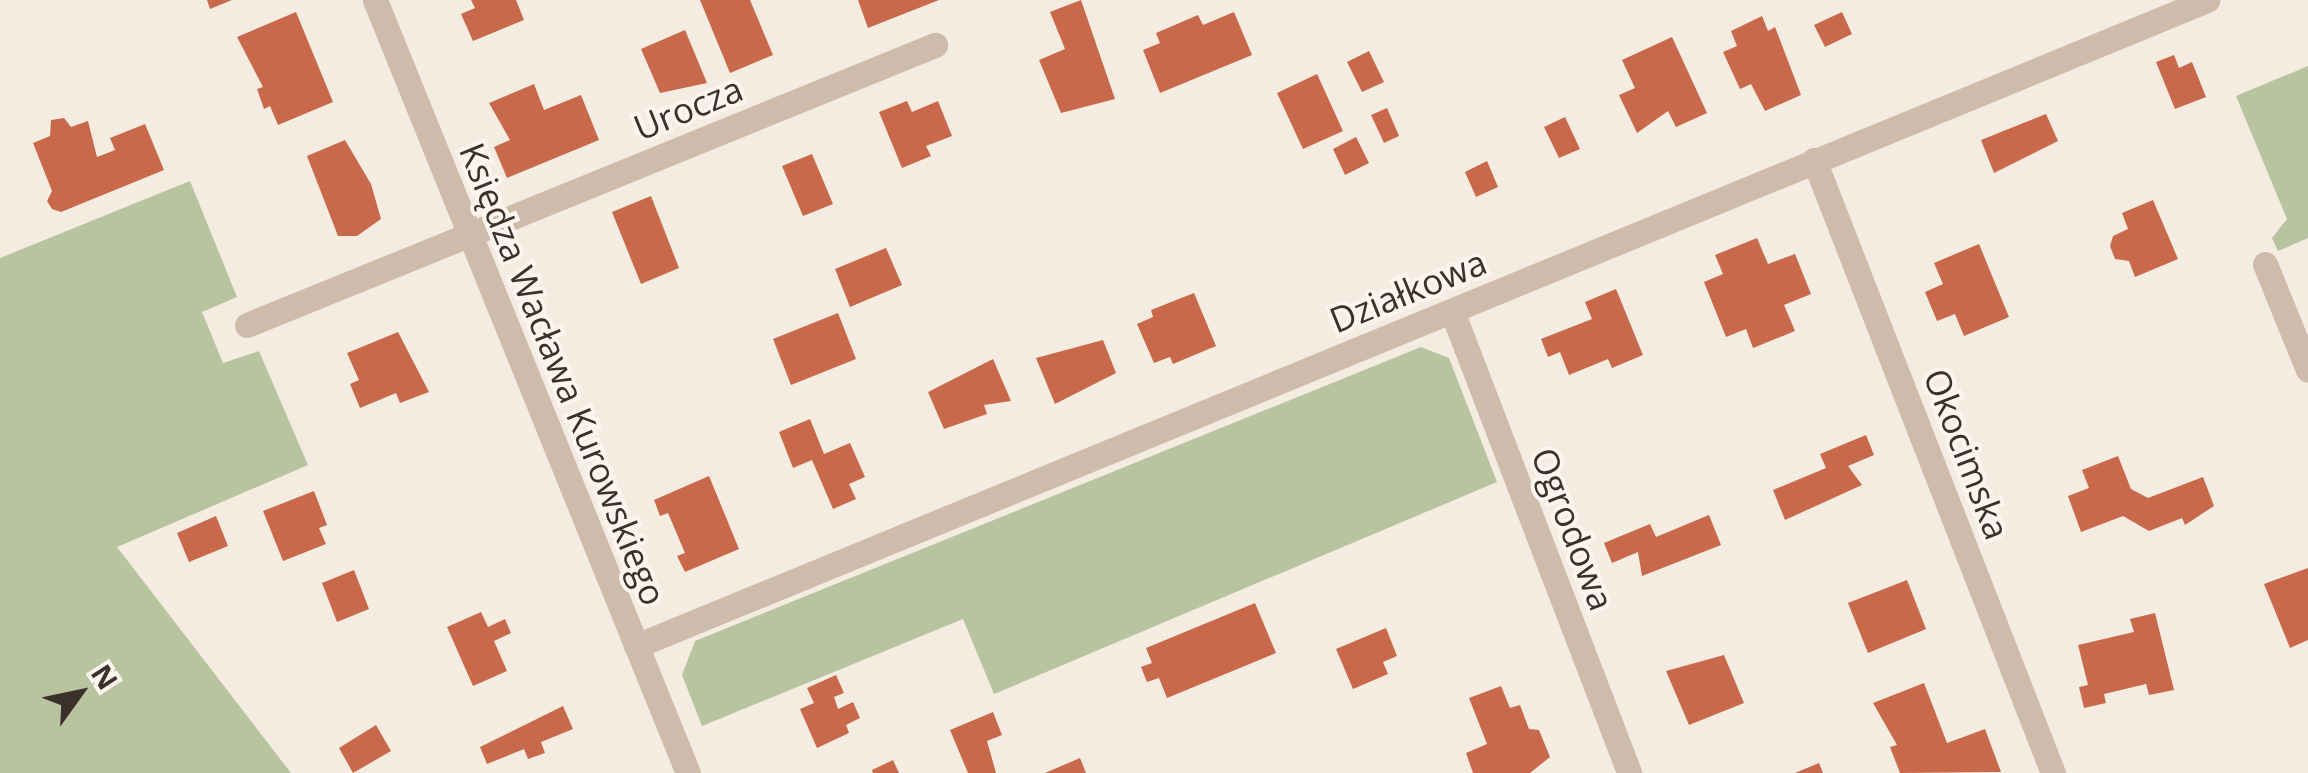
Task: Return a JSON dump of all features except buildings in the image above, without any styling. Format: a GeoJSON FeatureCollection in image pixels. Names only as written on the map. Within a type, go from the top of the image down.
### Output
{"type":"FeatureCollection","features":[{"type":"Feature","properties":{"kind":"street","name":"Księdza Wacława Kurowskiego"},"geometry":{"type":"LineString","coordinates":[[375,0],[688,773]]}},
{"type":"Feature","properties":{"kind":"street","name":"Działkowa"},"geometry":{"type":"LineString","coordinates":[[636,646],[2207,0]]}},
{"type":"Feature","properties":{"kind":"street","name":"Urocza"},"geometry":{"type":"LineString","coordinates":[[248,324],[935,44]]}},
{"type":"Feature","properties":{"kind":"street","name":"Okocimska"},"geometry":{"type":"LineString","coordinates":[[1814,160],[2053,773]]}},
{"type":"Feature","properties":{"kind":"street"},"geometry":{"type":"LineString","coordinates":[[2265,264],[2308,370]]}},
{"type":"Feature","properties":{"kind":"street","name":"Ogrodowa"},"geometry":{"type":"LineString","coordinates":[[1452,311],[1629,773]]}},
{"type":"Feature","properties":{"kind":"green space"},"geometry":{"type":"Polygon","coordinates":[[[2308,66],[2308,238],[2278,251],[2272,238],[2287,219],[2236,96],[2308,66]]]}},
{"type":"Feature","properties":{"kind":"green space"},"geometry":{"type":"Polygon","coordinates":[[[190,181],[237,297],[202,312],[223,363],[259,351],[308,465],[117,547],[291,773],[0,773],[0,258],[190,181]]]}},
{"type":"Feature","properties":{"kind":"green space"},"geometry":{"type":"Polygon","coordinates":[[[1421,347],[1449,358],[1497,482],[994,694],[963,619],[702,726],[682,675],[695,641],[1421,347]]]}}]}
